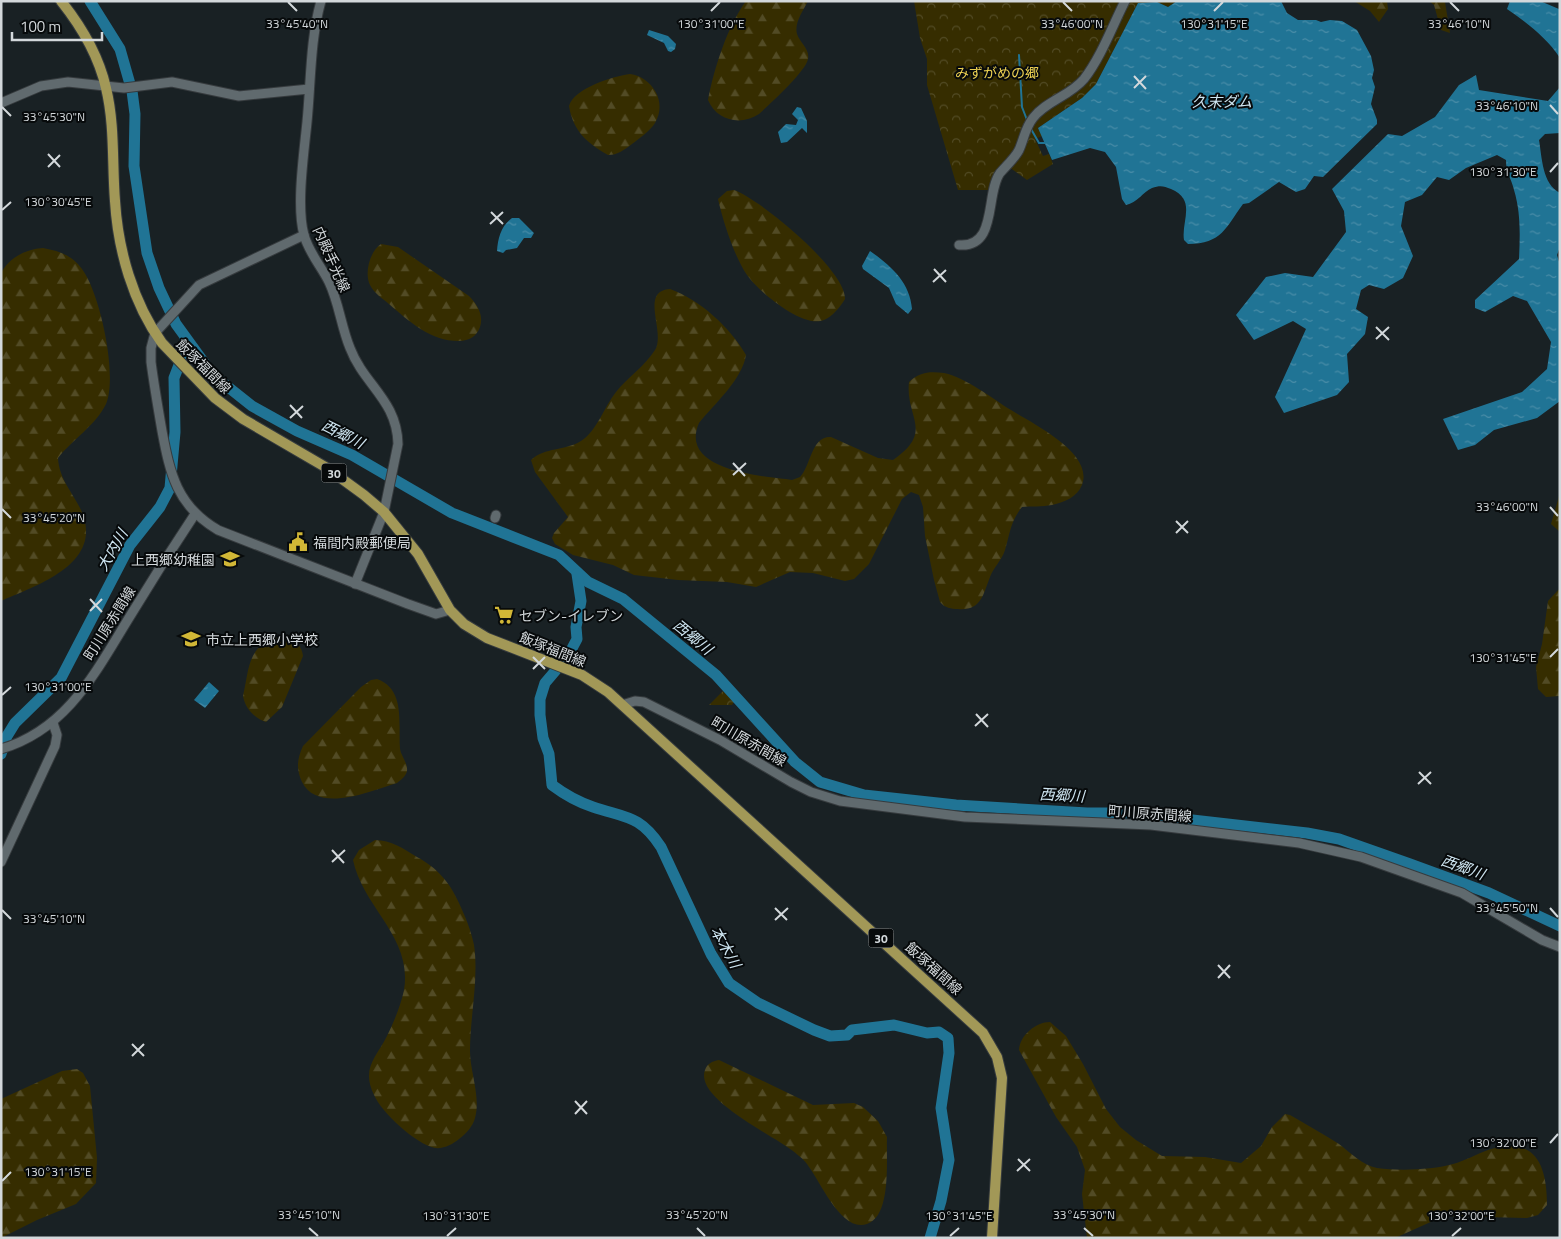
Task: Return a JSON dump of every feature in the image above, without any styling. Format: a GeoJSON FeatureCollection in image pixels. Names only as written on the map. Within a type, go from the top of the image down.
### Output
{"type":"FeatureCollection","features":[{"type":"Feature","properties":{"kind":"main road","name":"飯塚福間線"},"geometry":{"type":"LineString","coordinates":[[61,1],[90,46],[106,87],[112,124],[118,230],[133,287],[155,333],[185,370],[228,409],[327,468],[384,512],[418,554],[450,610],[464,624],[487,638],[559,665],[598,684],[752,825],[838,898],[976,1026],[989,1041],[997,1057],[1002,1078],[992,1238]]}},
{"type":"Feature","properties":{"kind":"main road","name":"内殿手光線"},"geometry":{"type":"LineString","coordinates":[[321,1],[315,29],[303,166],[302,221],[304,235],[329,282],[350,348],[362,371],[385,400],[396,422],[398,444],[384,512],[355,584]]}},
{"type":"Feature","properties":{"kind":"main road"},"geometry":{"type":"LineString","coordinates":[[959,245],[966,246],[974,242],[986,229],[990,219],[993,187],[999,175],[1019,151],[1032,119],[1038,112],[1068,93],[1083,80],[1124,1]]}},
{"type":"Feature","properties":{"kind":"main road"},"geometry":{"type":"LineString","coordinates":[[1,104],[52,83],[82,82],[106,87],[124,88],[172,82],[239,96],[310,89]]}},
{"type":"Feature","properties":{"kind":"main road"},"geometry":{"type":"LineString","coordinates":[[304,235],[244,265],[203,282],[185,298],[155,333],[151,348],[151,362],[170,470],[175,482],[195,514],[218,530],[436,614],[450,610]]}},
{"type":"Feature","properties":{"kind":"main road","name":"町川原赤間線"},"geometry":{"type":"LineString","coordinates":[[5,748],[34,735],[71,706],[88,684],[195,514]]}},
{"type":"Feature","properties":{"kind":"main road","name":"町川原赤間線"},"geometry":{"type":"LineString","coordinates":[[622,705],[635,701],[644,702],[720,740],[811,792],[840,801],[965,817],[1150,825],[1299,842],[1361,857],[1462,893],[1560,948]]}},
{"type":"Feature","properties":{"kind":"main road"},"geometry":{"type":"LineString","coordinates":[[1,862],[55,746],[57,735],[53,722]]}},
{"type":"Feature","properties":{"kind":"green space"},"geometry":{"type":"Polygon","coordinates":[[[746,1],[808,1],[796,30],[798,37],[808,52],[808,59],[795,79],[759,114],[745,120],[737,120],[723,117],[717,113],[708,100],[722,49],[739,11],[746,1]]]}},
{"type":"Feature","properties":{"kind":"green space","name":"みずがめの郷"},"geometry":{"type":"Polygon","coordinates":[[[914,1],[1177,1],[1168,7],[1157,2],[1138,3],[1096,84],[1082,98],[1038,128],[1042,136],[1035,139],[1043,156],[1049,154],[1053,164],[1027,180],[1009,167],[996,190],[958,190],[927,85],[927,59],[920,38],[914,1]]]}},
{"type":"Feature","properties":{"kind":"green space"},"geometry":{"type":"Polygon","coordinates":[[[1354,1],[1387,1],[1388,9],[1379,22],[1370,11],[1354,1]]]}},
{"type":"Feature","properties":{"kind":"green space"},"geometry":{"type":"Polygon","coordinates":[[[1429,1],[1445,2],[1450,33],[1441,30],[1434,5],[1429,1]]]}},
{"type":"Feature","properties":{"kind":"green space"},"geometry":{"type":"Polygon","coordinates":[[[630,74],[645,80],[656,92],[659,99],[659,115],[648,132],[621,152],[608,155],[587,141],[582,135],[574,123],[569,106],[572,100],[586,88],[614,77],[630,74]]]}},
{"type":"Feature","properties":{"kind":"green space"},"geometry":{"type":"Polygon","coordinates":[[[734,190],[746,196],[781,221],[800,237],[832,271],[842,286],[845,299],[830,316],[824,320],[815,321],[793,314],[771,299],[747,275],[730,238],[718,199],[727,191],[734,190]]]}},
{"type":"Feature","properties":{"kind":"green space"},"geometry":{"type":"Polygon","coordinates":[[[381,244],[398,247],[469,296],[477,306],[481,318],[479,330],[475,335],[463,341],[439,338],[413,324],[376,293],[368,280],[368,269],[371,257],[381,244]]]}},
{"type":"Feature","properties":{"kind":"green space"},"geometry":{"type":"Polygon","coordinates":[[[43,248],[60,252],[69,257],[78,264],[89,281],[101,315],[105,335],[110,374],[109,391],[102,412],[58,458],[61,473],[81,510],[86,528],[84,544],[76,558],[64,569],[49,579],[1,601],[1,273],[9,262],[19,255],[43,248]]]}},
{"type":"Feature","properties":{"kind":"green space"},"geometry":{"type":"Polygon","coordinates":[[[670,289],[703,307],[732,334],[746,355],[734,382],[699,423],[696,439],[701,452],[712,461],[744,473],[792,480],[800,477],[804,472],[812,452],[819,441],[831,437],[878,458],[893,460],[906,450],[913,441],[915,432],[909,382],[921,374],[939,372],[970,384],[1059,441],[1071,451],[1079,462],[1083,473],[1082,485],[1074,496],[1061,502],[1048,506],[1022,507],[1013,523],[1004,554],[991,574],[983,596],[976,604],[966,609],[948,608],[940,602],[925,536],[923,507],[919,495],[911,492],[902,499],[869,564],[854,579],[845,581],[813,573],[790,572],[756,587],[727,582],[678,580],[634,575],[613,565],[573,555],[555,544],[552,538],[568,517],[535,472],[531,460],[542,453],[575,444],[587,437],[592,431],[616,392],[655,350],[658,342],[655,314],[656,297],[661,291],[670,289]]]}},
{"type":"Feature","properties":{"kind":"green space"},"geometry":{"type":"Polygon","coordinates":[[[1560,493],[1560,532],[1551,524],[1560,493]]]}},
{"type":"Feature","properties":{"kind":"green space"},"geometry":{"type":"Polygon","coordinates":[[[1560,588],[1560,696],[1546,697],[1538,689],[1536,667],[1542,644],[1548,601],[1560,588]]]}},
{"type":"Feature","properties":{"kind":"green space"},"geometry":{"type":"Polygon","coordinates":[[[286,636],[296,642],[301,648],[303,656],[282,707],[266,722],[251,712],[243,696],[249,666],[256,651],[262,645],[286,636]]]}},
{"type":"Feature","properties":{"kind":"green space"},"geometry":{"type":"Polygon","coordinates":[[[377,679],[393,691],[396,699],[399,709],[400,749],[406,765],[406,775],[397,783],[346,798],[320,797],[310,792],[302,782],[298,768],[299,755],[303,746],[361,687],[371,680],[377,679]]]}},
{"type":"Feature","properties":{"kind":"green space"},"geometry":{"type":"Polygon","coordinates":[[[723,691],[734,702],[732,705],[709,705],[723,691]]]}},
{"type":"Feature","properties":{"kind":"green space"},"geometry":{"type":"Polygon","coordinates":[[[375,840],[392,843],[402,848],[424,861],[442,876],[459,903],[470,929],[474,945],[475,984],[470,1051],[477,1110],[474,1121],[467,1132],[454,1143],[442,1148],[427,1146],[400,1127],[378,1102],[370,1086],[369,1077],[372,1064],[399,1008],[404,990],[405,971],[401,954],[394,938],[366,893],[358,877],[353,860],[359,850],[375,840]]]}},
{"type":"Feature","properties":{"kind":"green space"},"geometry":{"type":"Polygon","coordinates":[[[1050,1022],[1066,1036],[1106,1109],[1120,1127],[1136,1140],[1162,1156],[1205,1157],[1241,1163],[1261,1146],[1272,1127],[1285,1114],[1290,1115],[1333,1140],[1362,1161],[1377,1168],[1405,1170],[1436,1168],[1457,1163],[1488,1150],[1504,1146],[1517,1146],[1535,1156],[1541,1166],[1547,1205],[1538,1215],[1527,1218],[1444,1216],[1395,1238],[1087,1238],[1082,1194],[1085,1170],[1077,1147],[1056,1117],[1019,1050],[1022,1039],[1030,1030],[1039,1024],[1050,1022]]]}},
{"type":"Feature","properties":{"kind":"green space"},"geometry":{"type":"Polygon","coordinates":[[[719,1060],[813,1105],[854,1103],[863,1107],[878,1121],[887,1137],[887,1172],[881,1210],[875,1219],[867,1224],[858,1225],[849,1221],[833,1205],[802,1158],[784,1144],[738,1116],[712,1093],[705,1081],[705,1070],[710,1063],[719,1060]]]}},
{"type":"Feature","properties":{"kind":"green space"},"geometry":{"type":"Polygon","coordinates":[[[77,1069],[83,1073],[90,1086],[97,1158],[96,1183],[76,1204],[37,1220],[1,1238],[1,1099],[62,1071],[77,1069]]]}},
{"type":"Feature","properties":{"kind":"water","name":"久末ダム"},"geometry":{"type":"Polygon","coordinates":[[[1177,1],[1281,1],[1287,13],[1298,20],[1342,21],[1357,30],[1371,56],[1374,70],[1372,78],[1375,87],[1371,104],[1377,120],[1377,124],[1323,177],[1314,176],[1305,189],[1296,192],[1279,182],[1249,203],[1243,204],[1222,233],[1209,241],[1188,244],[1184,240],[1186,205],[1184,199],[1179,194],[1166,187],[1157,186],[1126,205],[1122,199],[1116,167],[1105,152],[1090,148],[1052,160],[1038,128],[1082,98],[1096,84],[1138,3],[1157,2],[1168,7],[1177,1]]]}},
{"type":"Feature","properties":{"kind":"water"},"geometry":{"type":"Polygon","coordinates":[[[1510,1],[1540,1],[1559,9],[1560,58],[1542,37],[1507,9],[1510,1]]]}},
{"type":"Feature","properties":{"kind":"water"},"geometry":{"type":"Polygon","coordinates":[[[649,30],[668,36],[676,44],[675,49],[671,52],[668,51],[664,43],[647,35],[649,30]]]}},
{"type":"Feature","properties":{"kind":"water"},"geometry":{"type":"Polygon","coordinates":[[[1476,75],[1479,90],[1548,101],[1560,87],[1560,133],[1545,134],[1539,140],[1546,177],[1554,189],[1560,193],[1560,247],[1557,255],[1560,265],[1560,401],[1537,418],[1494,430],[1475,445],[1458,450],[1443,419],[1522,392],[1547,369],[1551,342],[1527,301],[1513,296],[1485,312],[1475,308],[1475,300],[1519,259],[1520,225],[1518,207],[1506,160],[1497,155],[1466,168],[1449,180],[1437,177],[1422,195],[1405,202],[1401,226],[1413,256],[1403,278],[1384,289],[1369,285],[1361,290],[1356,309],[1368,317],[1365,334],[1347,354],[1349,382],[1337,395],[1284,413],[1275,397],[1306,329],[1293,321],[1254,340],[1236,315],[1266,277],[1285,273],[1313,277],[1346,232],[1344,211],[1332,189],[1388,134],[1402,136],[1435,117],[1459,85],[1476,75]]]}},
{"type":"Feature","properties":{"kind":"water"},"geometry":{"type":"Polygon","coordinates":[[[797,107],[801,108],[807,121],[807,133],[802,128],[787,142],[781,143],[778,132],[786,124],[796,125],[798,120],[792,114],[797,107]]]}},
{"type":"Feature","properties":{"kind":"water"},"geometry":{"type":"Polygon","coordinates":[[[512,218],[519,218],[534,233],[531,238],[524,238],[517,248],[506,250],[503,253],[497,251],[501,233],[505,225],[512,218]]]}},
{"type":"Feature","properties":{"kind":"water"},"geometry":{"type":"Polygon","coordinates":[[[870,251],[892,268],[903,282],[912,309],[908,314],[896,304],[889,288],[863,269],[862,266],[870,251]]]}},
{"type":"Feature","properties":{"kind":"water"},"geometry":{"type":"Polygon","coordinates":[[[209,682],[219,691],[205,708],[194,700],[209,682]]]}},
{"type":"Feature","properties":{"kind":"waterway","name":"西郷川"},"geometry":{"type":"LineString","coordinates":[[90,1],[120,49],[132,91],[135,114],[134,166],[147,253],[159,288],[176,324],[213,375],[252,406],[297,431],[352,455],[452,513],[559,555],[588,582],[623,599],[716,675],[795,762],[820,782],[864,795],[956,805],[1087,813],[1131,813],[1307,833],[1339,839],[1489,893],[1560,926]]}},
{"type":"Feature","properties":{"kind":"waterway"},"geometry":{"type":"LineString","coordinates":[[1019,55],[1022,107],[1027,120]]}},
{"type":"Feature","properties":{"kind":"waterway"},"geometry":{"type":"LineString","coordinates":[[1031,129],[1039,143],[1045,143]]}},
{"type":"Feature","properties":{"kind":"waterway","name":"大内川"},"geometry":{"type":"LineString","coordinates":[[1,754],[7,736],[15,723],[61,678],[130,545],[160,507],[170,488],[175,432],[174,378],[184,352],[185,339]]}},
{"type":"Feature","properties":{"kind":"waterway","name":"本木川"},"geometry":{"type":"LineString","coordinates":[[577,574],[581,601],[576,627],[577,639],[568,656],[545,683],[540,699],[543,738],[549,754],[552,785],[582,803],[632,819],[646,829],[661,847],[711,954],[729,983],[758,1003],[830,1036],[847,1035],[852,1030],[894,1025],[927,1033],[939,1032],[948,1038],[949,1053],[941,1108],[949,1160],[941,1201],[930,1238]]}},
{"type":"Feature","properties":{"kind":"place","name":"福間内殿郵便局"},"geometry":{"type":"Point","coordinates":[298,542]}},
{"type":"Feature","properties":{"kind":"place","name":"上西郷幼稚園"},"geometry":{"type":"Point","coordinates":[230,559]}},
{"type":"Feature","properties":{"kind":"place","name":"セブン-イレブン"},"geometry":{"type":"Point","coordinates":[504,615]}},
{"type":"Feature","properties":{"kind":"place","name":"市立上西郷小学校"},"geometry":{"type":"Point","coordinates":[191,639]}}]}
